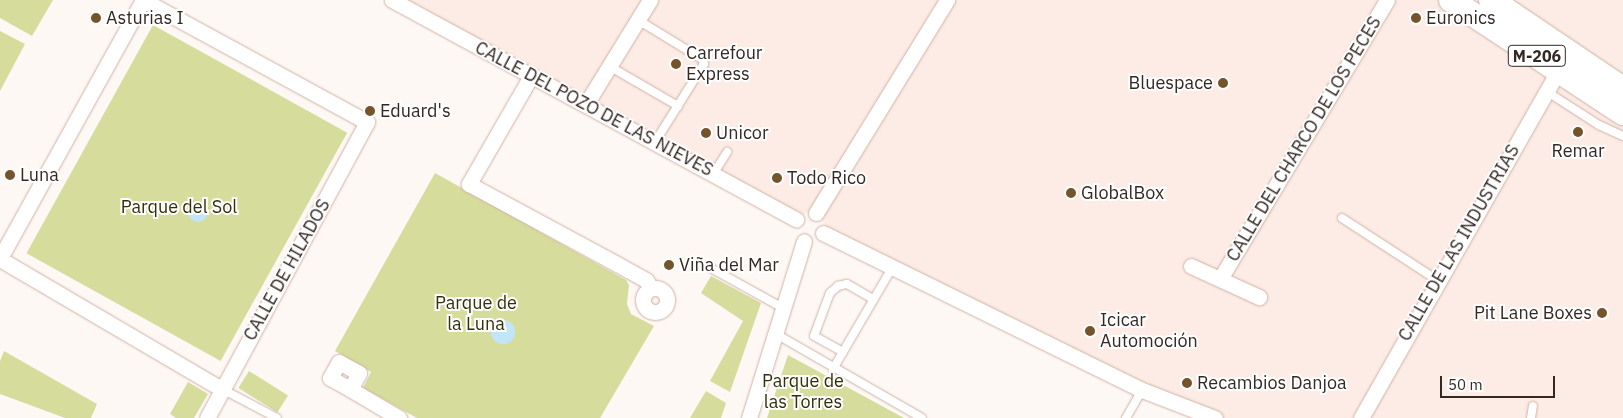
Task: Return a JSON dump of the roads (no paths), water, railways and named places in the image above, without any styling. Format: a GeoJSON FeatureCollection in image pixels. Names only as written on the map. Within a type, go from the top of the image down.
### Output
{"type":"FeatureCollection","features":[{"type":"Feature","properties":{"kind":"main road","name":"M-206"},"geometry":{"type":"LineString","coordinates":[[1451,0],[1623,113]]}},
{"type":"Feature","properties":{"kind":"main road","name":"M-206"},"geometry":{"type":"LineString","coordinates":[[1491,0],[1623,89]]}},
{"type":"Feature","properties":{"kind":"street"},"geometry":{"type":"LineString","coordinates":[[143,0],[0,259],[222,389]]}},
{"type":"Feature","properties":{"kind":"street","name":"CALLE DE HILADOS"},"geometry":{"type":"LineString","coordinates":[[143,0],[367,122],[207,418]]}},
{"type":"Feature","properties":{"kind":"street","name":"CALLE DEL POZO DE LAS NIEVES"},"geometry":{"type":"LineString","coordinates":[[392,0],[796,219]]}},
{"type":"Feature","properties":{"kind":"street"},"geometry":{"type":"LineString","coordinates":[[586,104],[650,0]]}},
{"type":"Feature","properties":{"kind":"street"},"geometry":{"type":"LineString","coordinates":[[816,213],[947,0]]}},
{"type":"Feature","properties":{"kind":"street","name":"CALLE DEL CHARCO DE LOS PECES"},"geometry":{"type":"LineString","coordinates":[[1220,279],[1387,0]]}},
{"type":"Feature","properties":{"kind":"street","name":"CALLE DE LAS INDUSTRIAS"},"geometry":{"type":"LineString","coordinates":[[1361,418],[1437,280],[1559,70]]}},
{"type":"Feature","properties":{"kind":"street"},"geometry":{"type":"LineString","coordinates":[[531,76],[469,184],[646,280],[651,288]]}},
{"type":"Feature","properties":{"kind":"street"},"geometry":{"type":"LineString","coordinates":[[816,213],[825,225],[824,233],[818,239],[804,241],[797,236],[794,227],[796,219],[802,214],[816,213]]}},
{"type":"Feature","properties":{"kind":"street"},"geometry":{"type":"LineString","coordinates":[[824,233],[1142,390],[1215,418]]}},
{"type":"Feature","properties":{"kind":"street"},"geometry":{"type":"LineString","coordinates":[[748,418],[804,241]]}},
{"type":"Feature","properties":{"kind":"street","name":"CALLE DEL CHARCO DE LOS PECES"},"geometry":{"type":"LineString","coordinates":[[1191,266],[1258,297]]}},
{"type":"Feature","properties":{"kind":"street"},"geometry":{"type":"LineString","coordinates":[[350,389],[399,418]]}},
{"type":"Feature","properties":{"kind":"lane"},"geometry":{"type":"LineString","coordinates":[[638,20],[702,59],[704,64],[655,142]]}},
{"type":"Feature","properties":{"kind":"lane"},"geometry":{"type":"LineString","coordinates":[[609,66],[678,106]]}},
{"type":"Feature","properties":{"kind":"lane"},"geometry":{"type":"LineString","coordinates":[[1546,90],[1623,136]]}},
{"type":"Feature","properties":{"kind":"lane"},"geometry":{"type":"LineString","coordinates":[[714,173],[727,152]]}},
{"type":"Feature","properties":{"kind":"lane"},"geometry":{"type":"LineString","coordinates":[[1342,218],[1437,280]]}},
{"type":"Feature","properties":{"kind":"lane"},"geometry":{"type":"LineString","coordinates":[[709,267],[783,308]]}},
{"type":"Feature","properties":{"kind":"lane"},"geometry":{"type":"LineString","coordinates":[[833,369],[892,268]]}},
{"type":"Feature","properties":{"kind":"lane"},"geometry":{"type":"LineString","coordinates":[[842,352],[814,336],[830,293],[838,286],[847,284],[873,300]]}},
{"type":"Feature","properties":{"kind":"lane"},"geometry":{"type":"LineString","coordinates":[[776,334],[833,369],[922,418]]}},
{"type":"Feature","properties":{"kind":"lane"},"geometry":{"type":"LineString","coordinates":[[222,389],[277,418]]}},
{"type":"Feature","properties":{"kind":"lane"},"geometry":{"type":"LineString","coordinates":[[1126,418],[1142,390]]}},
{"type":"Feature","properties":{"kind":"lane"},"geometry":{"type":"LineString","coordinates":[[1531,418],[1533,406]]}},
{"type":"Feature","properties":{"kind":"water"},"geometry":{"type":"Polygon","coordinates":[[[198,202],[205,205],[208,212],[205,219],[198,222],[191,219],[188,212],[191,205],[198,202]]]}},
{"type":"Feature","properties":{"kind":"water"},"geometry":{"type":"Polygon","coordinates":[[[498,320],[508,320],[515,327],[515,337],[508,344],[498,344],[491,337],[491,327],[498,320]]]}},
{"type":"Feature","properties":{"kind":"place","name":"Asturias I"},"geometry":{"type":"Point","coordinates":[96,18]}},
{"type":"Feature","properties":{"kind":"place","name":"Euronics"},"geometry":{"type":"Point","coordinates":[1416,18]}},
{"type":"Feature","properties":{"kind":"place","name":"Carrefour Express"},"geometry":{"type":"Point","coordinates":[676,64]}},
{"type":"Feature","properties":{"kind":"place","name":"Bluespace"},"geometry":{"type":"Point","coordinates":[1223,83]}},
{"type":"Feature","properties":{"kind":"place","name":"Eduard's"},"geometry":{"type":"Point","coordinates":[370,111]}},
{"type":"Feature","properties":{"kind":"place","name":"Remar"},"geometry":{"type":"Point","coordinates":[1578,132]}},
{"type":"Feature","properties":{"kind":"place","name":"Unicor"},"geometry":{"type":"Point","coordinates":[706,133]}},
{"type":"Feature","properties":{"kind":"place","name":"Luna"},"geometry":{"type":"Point","coordinates":[10,175]}},
{"type":"Feature","properties":{"kind":"place","name":"Todo Rico"},"geometry":{"type":"Point","coordinates":[777,178]}},
{"type":"Feature","properties":{"kind":"place","name":"GlobalBox"},"geometry":{"type":"Point","coordinates":[1071,193]}},
{"type":"Feature","properties":{"kind":"place","name":"Viña del Mar"},"geometry":{"type":"Point","coordinates":[669,265]}},
{"type":"Feature","properties":{"kind":"place","name":"Pit Lane Boxes"},"geometry":{"type":"Point","coordinates":[1602,313]}},
{"type":"Feature","properties":{"kind":"place","name":"Icicar Automoción"},"geometry":{"type":"Point","coordinates":[1090,331]}},
{"type":"Feature","properties":{"kind":"place","name":"Recambios Danjoa"},"geometry":{"type":"Point","coordinates":[1187,383]}},
{"type":"Feature","properties":{"kind":"park label","name":"Parque del Sol"},"geometry":{"type":"Point","coordinates":[179,207]}},
{"type":"Feature","properties":{"kind":"park label","name":"Parque de la Luna"},"geometry":{"type":"Point","coordinates":[476,314]}},
{"type":"Feature","properties":{"kind":"park label","name":"Parque de las Torres"},"geometry":{"type":"Point","coordinates":[803,392]}}]}
